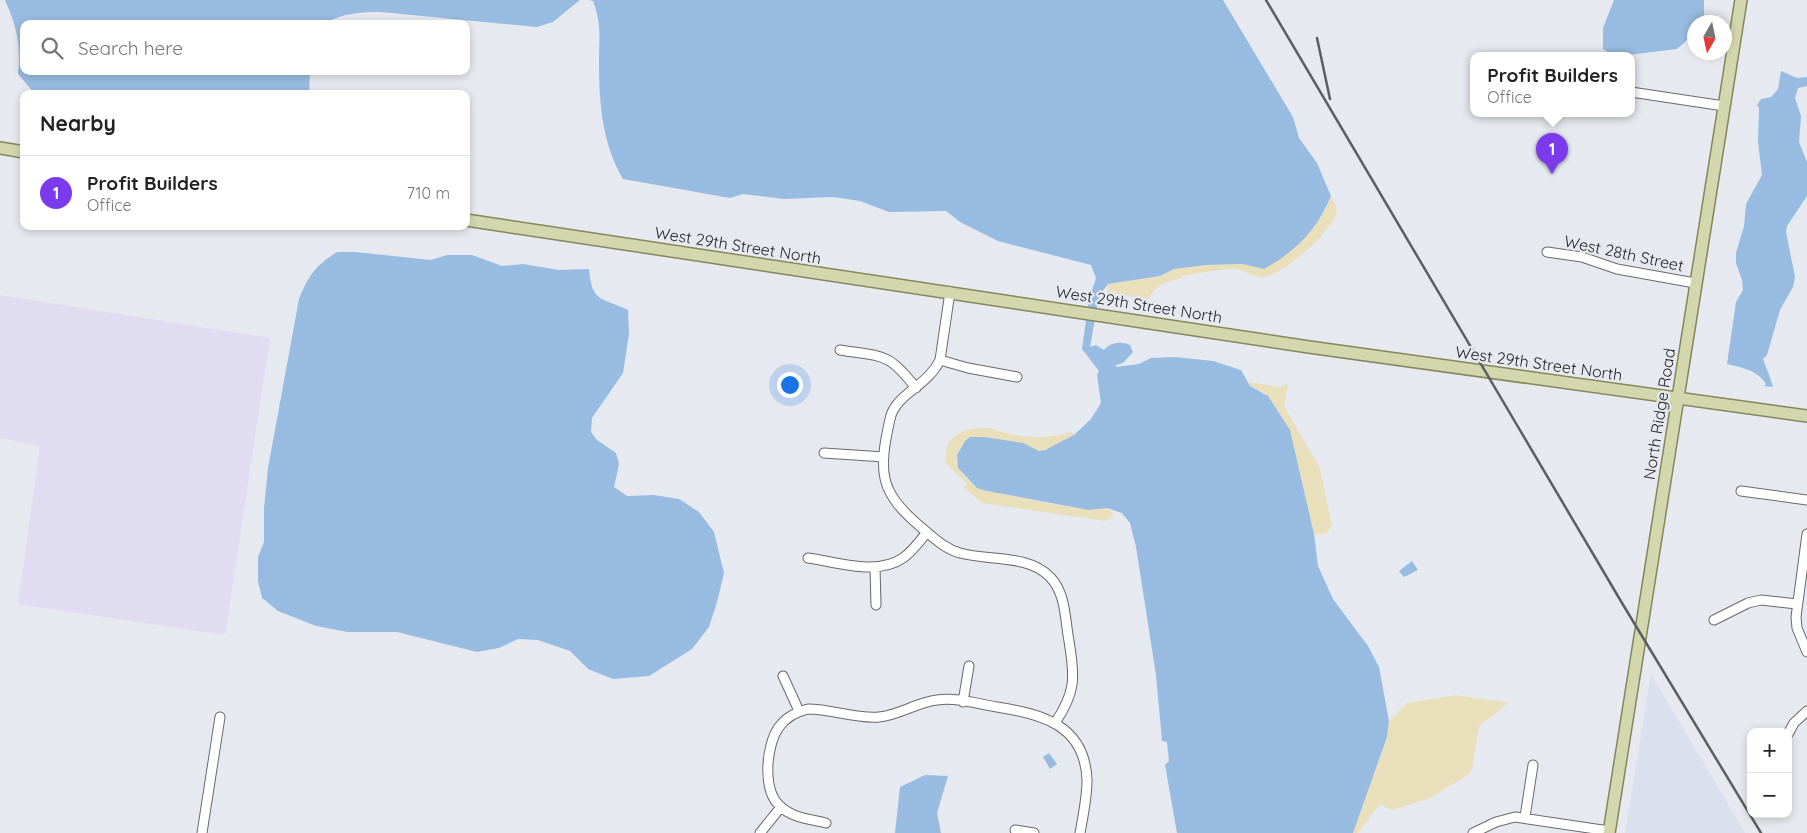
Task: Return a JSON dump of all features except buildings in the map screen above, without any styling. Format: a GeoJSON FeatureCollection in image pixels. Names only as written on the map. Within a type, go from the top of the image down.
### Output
{"type":"FeatureCollection","features":[{"type":"Feature","properties":{"kind":"main road","name":"North Ridge Road"},"geometry":{"type":"LineString","coordinates":[[1609,832],[1741,0]]}},
{"type":"Feature","properties":{"kind":"main road"},"geometry":{"type":"LineString","coordinates":[[0,148],[20,151]]}},
{"type":"Feature","properties":{"kind":"main road","name":"West 29th Street North"},"geometry":{"type":"LineString","coordinates":[[470,221],[1115,316],[1309,347],[1807,416]]}},
{"type":"Feature","properties":{"kind":"street"},"geometry":{"type":"LineString","coordinates":[[1635,93],[1724,106]]}},
{"type":"Feature","properties":{"kind":"street","name":"West 28th Street"},"geometry":{"type":"LineString","coordinates":[[1547,252],[1582,257],[1617,269],[1695,283]]}},
{"type":"Feature","properties":{"kind":"street"},"geometry":{"type":"LineString","coordinates":[[950,292],[940,360],[931,375],[899,401],[891,415],[884,457],[884,478],[892,499],[904,514],[944,546],[961,554],[1037,567],[1056,584],[1062,601],[1074,677],[1070,698],[1055,723]]}},
{"type":"Feature","properties":{"kind":"street"},"geometry":{"type":"LineString","coordinates":[[840,350],[886,358],[899,366],[916,388]]}},
{"type":"Feature","properties":{"kind":"street"},"geometry":{"type":"LineString","coordinates":[[940,360],[968,368],[1017,377]]}},
{"type":"Feature","properties":{"kind":"street"},"geometry":{"type":"LineString","coordinates":[[824,453],[884,457]]}},
{"type":"Feature","properties":{"kind":"street"},"geometry":{"type":"LineString","coordinates":[[1741,492],[1807,500]]}},
{"type":"Feature","properties":{"kind":"street"},"geometry":{"type":"LineString","coordinates":[[808,558],[875,567],[886,566],[903,558],[927,532]]}},
{"type":"Feature","properties":{"kind":"street"},"geometry":{"type":"LineString","coordinates":[[1807,534],[1797,604],[1797,628],[1807,652]]}},
{"type":"Feature","properties":{"kind":"street"},"geometry":{"type":"LineString","coordinates":[[875,567],[876,605]]}},
{"type":"Feature","properties":{"kind":"street"},"geometry":{"type":"LineString","coordinates":[[1714,620],[1748,603],[1762,600],[1797,604]]}},
{"type":"Feature","properties":{"kind":"street"},"geometry":{"type":"LineString","coordinates":[[963,702],[968,666]]}},
{"type":"Feature","properties":{"kind":"street"},"geometry":{"type":"LineString","coordinates":[[783,676],[799,711]]}},
{"type":"Feature","properties":{"kind":"street"},"geometry":{"type":"LineString","coordinates":[[826,822],[795,816],[775,801],[768,785],[772,743],[784,720],[799,711],[816,709],[879,717],[892,715],[937,700],[1029,712],[1055,723],[1072,738],[1085,767],[1086,790],[1080,833]]}},
{"type":"Feature","properties":{"kind":"street"},"geometry":{"type":"LineString","coordinates":[[1791,728],[1807,711]]}},
{"type":"Feature","properties":{"kind":"street"},"geometry":{"type":"LineString","coordinates":[[202,833],[220,717]]}},
{"type":"Feature","properties":{"kind":"street"},"geometry":{"type":"LineString","coordinates":[[1525,818],[1533,764]]}},
{"type":"Feature","properties":{"kind":"street"},"geometry":{"type":"LineString","coordinates":[[760,833],[781,807]]}},
{"type":"Feature","properties":{"kind":"street"},"geometry":{"type":"LineString","coordinates":[[1474,833],[1505,818],[1525,818],[1609,832]]}},
{"type":"Feature","properties":{"kind":"street"},"geometry":{"type":"LineString","coordinates":[[1015,830],[1034,833]]}},
{"type":"Feature","properties":{"kind":"shaded area"},"geometry":{"type":"Polygon","coordinates":[[[0,295],[270,338],[225,635],[18,604],[40,446],[0,438],[0,295]]]}},
{"type":"Feature","properties":{"kind":"shaded area"},"geometry":{"type":"Polygon","coordinates":[[[1651,674],[1745,833],[1625,833],[1651,674]]]}},
{"type":"Feature","properties":{"kind":"sand"},"geometry":{"type":"Polygon","coordinates":[[[1331,196],[1337,209],[1328,228],[1308,249],[1274,274],[1261,277],[1232,269],[1182,276],[1182,278],[1166,282],[1158,287],[1148,299],[1107,293],[1108,284],[1160,276],[1174,269],[1206,265],[1242,264],[1264,269],[1325,211],[1331,196]]]}},
{"type":"Feature","properties":{"kind":"sand"},"geometry":{"type":"Polygon","coordinates":[[[1248,382],[1280,387],[1288,383],[1284,407],[1319,466],[1332,525],[1327,533],[1314,534],[1297,459],[1277,411],[1264,392],[1250,386],[1248,382]]]}},
{"type":"Feature","properties":{"kind":"sand"},"geometry":{"type":"Polygon","coordinates":[[[988,428],[1030,437],[1060,435],[1071,432],[1074,435],[1039,451],[994,438],[974,438],[965,443],[958,453],[957,462],[960,471],[974,485],[1009,496],[1064,506],[1089,510],[1107,508],[1114,515],[1106,521],[982,503],[964,488],[967,483],[949,467],[945,456],[948,446],[955,435],[967,430],[988,428]]]}},
{"type":"Feature","properties":{"kind":"sand"},"geometry":{"type":"Polygon","coordinates":[[[1456,695],[1508,703],[1479,726],[1472,769],[1469,774],[1430,798],[1392,810],[1380,804],[1358,833],[1353,833],[1387,737],[1389,721],[1407,703],[1456,695]]]}},
{"type":"Feature","properties":{"kind":"water"},"geometry":{"type":"Polygon","coordinates":[[[5,0],[580,0],[553,22],[537,27],[381,12],[352,14],[331,20],[20,20],[20,75],[310,75],[309,90],[32,90],[18,74],[19,54],[13,19],[5,0]]]}},
{"type":"Feature","properties":{"kind":"water"},"geometry":{"type":"Polygon","coordinates":[[[589,0],[1223,0],[1293,117],[1299,138],[1317,163],[1331,196],[1319,219],[1296,247],[1264,269],[1242,264],[1206,265],[1174,269],[1160,276],[1108,284],[1099,296],[1090,347],[1096,345],[1104,350],[1116,343],[1130,345],[1133,352],[1123,363],[1116,365],[1116,367],[1139,364],[1151,358],[1175,357],[1213,361],[1241,370],[1250,386],[1268,396],[1290,430],[1314,534],[1318,566],[1333,599],[1368,646],[1379,667],[1389,721],[1387,737],[1353,833],[1177,833],[1165,765],[1169,761],[1167,742],[1162,741],[1156,675],[1136,547],[1130,523],[1122,513],[1107,508],[1089,510],[977,488],[958,468],[957,455],[965,441],[970,437],[985,437],[1023,443],[1039,451],[1045,450],[1074,435],[1091,419],[1101,403],[1097,375],[1099,371],[1082,349],[1089,299],[1096,278],[1091,265],[998,241],[960,222],[946,211],[889,212],[860,201],[833,197],[784,199],[743,194],[730,198],[623,179],[610,151],[603,122],[600,93],[599,25],[593,1],[589,0]]]}},
{"type":"Feature","properties":{"kind":"water"},"geometry":{"type":"Polygon","coordinates":[[[1614,0],[1704,0],[1704,15],[1687,15],[1687,40],[1677,49],[1635,54],[1635,52],[1608,52],[1603,49],[1603,28],[1614,0]]]}},
{"type":"Feature","properties":{"kind":"water"},"geometry":{"type":"Polygon","coordinates":[[[1781,71],[1797,78],[1807,77],[1807,86],[1798,88],[1795,98],[1801,116],[1799,142],[1807,162],[1807,196],[1787,226],[1786,232],[1795,277],[1793,287],[1780,310],[1767,355],[1763,359],[1773,387],[1764,386],[1766,384],[1762,379],[1744,368],[1727,364],[1736,302],[1743,290],[1742,280],[1736,263],[1736,253],[1744,226],[1746,204],[1762,175],[1758,142],[1759,108],[1757,105],[1761,99],[1771,97],[1778,89],[1781,71]]]}},
{"type":"Feature","properties":{"kind":"water"},"geometry":{"type":"Polygon","coordinates":[[[337,252],[355,252],[431,260],[447,255],[472,255],[502,266],[523,264],[559,270],[589,269],[590,280],[596,293],[605,300],[628,310],[629,334],[623,373],[592,418],[591,432],[597,440],[616,453],[619,464],[614,487],[627,496],[654,495],[679,499],[699,512],[714,532],[724,573],[709,627],[692,649],[649,676],[613,679],[588,669],[570,651],[538,640],[518,639],[499,648],[477,652],[397,632],[348,632],[316,626],[278,611],[262,598],[258,581],[258,557],[264,542],[264,508],[268,468],[299,299],[314,272],[323,262],[337,252]]]}},
{"type":"Feature","properties":{"kind":"water"},"geometry":{"type":"Polygon","coordinates":[[[1412,561],[1418,570],[1404,577],[1399,571],[1412,561]]]}},
{"type":"Feature","properties":{"kind":"water"},"geometry":{"type":"Polygon","coordinates":[[[1049,753],[1057,764],[1050,769],[1043,757],[1049,753]]]}},
{"type":"Feature","properties":{"kind":"water"},"geometry":{"type":"Polygon","coordinates":[[[925,775],[948,776],[937,813],[941,833],[895,833],[900,787],[925,775]]]}},
{"type":"Feature","properties":{"kind":"railway"},"geometry":{"type":"LineString","coordinates":[[1266,0],[1622,603],[1761,833]]}},
{"type":"Feature","properties":{"kind":"railway"},"geometry":{"type":"LineString","coordinates":[[1317,38],[1330,99]]}},
{"type":"Feature","properties":{"kind":"place","name":"Profit Builders"},"geometry":{"type":"Point","coordinates":[1552,174]}}]}
